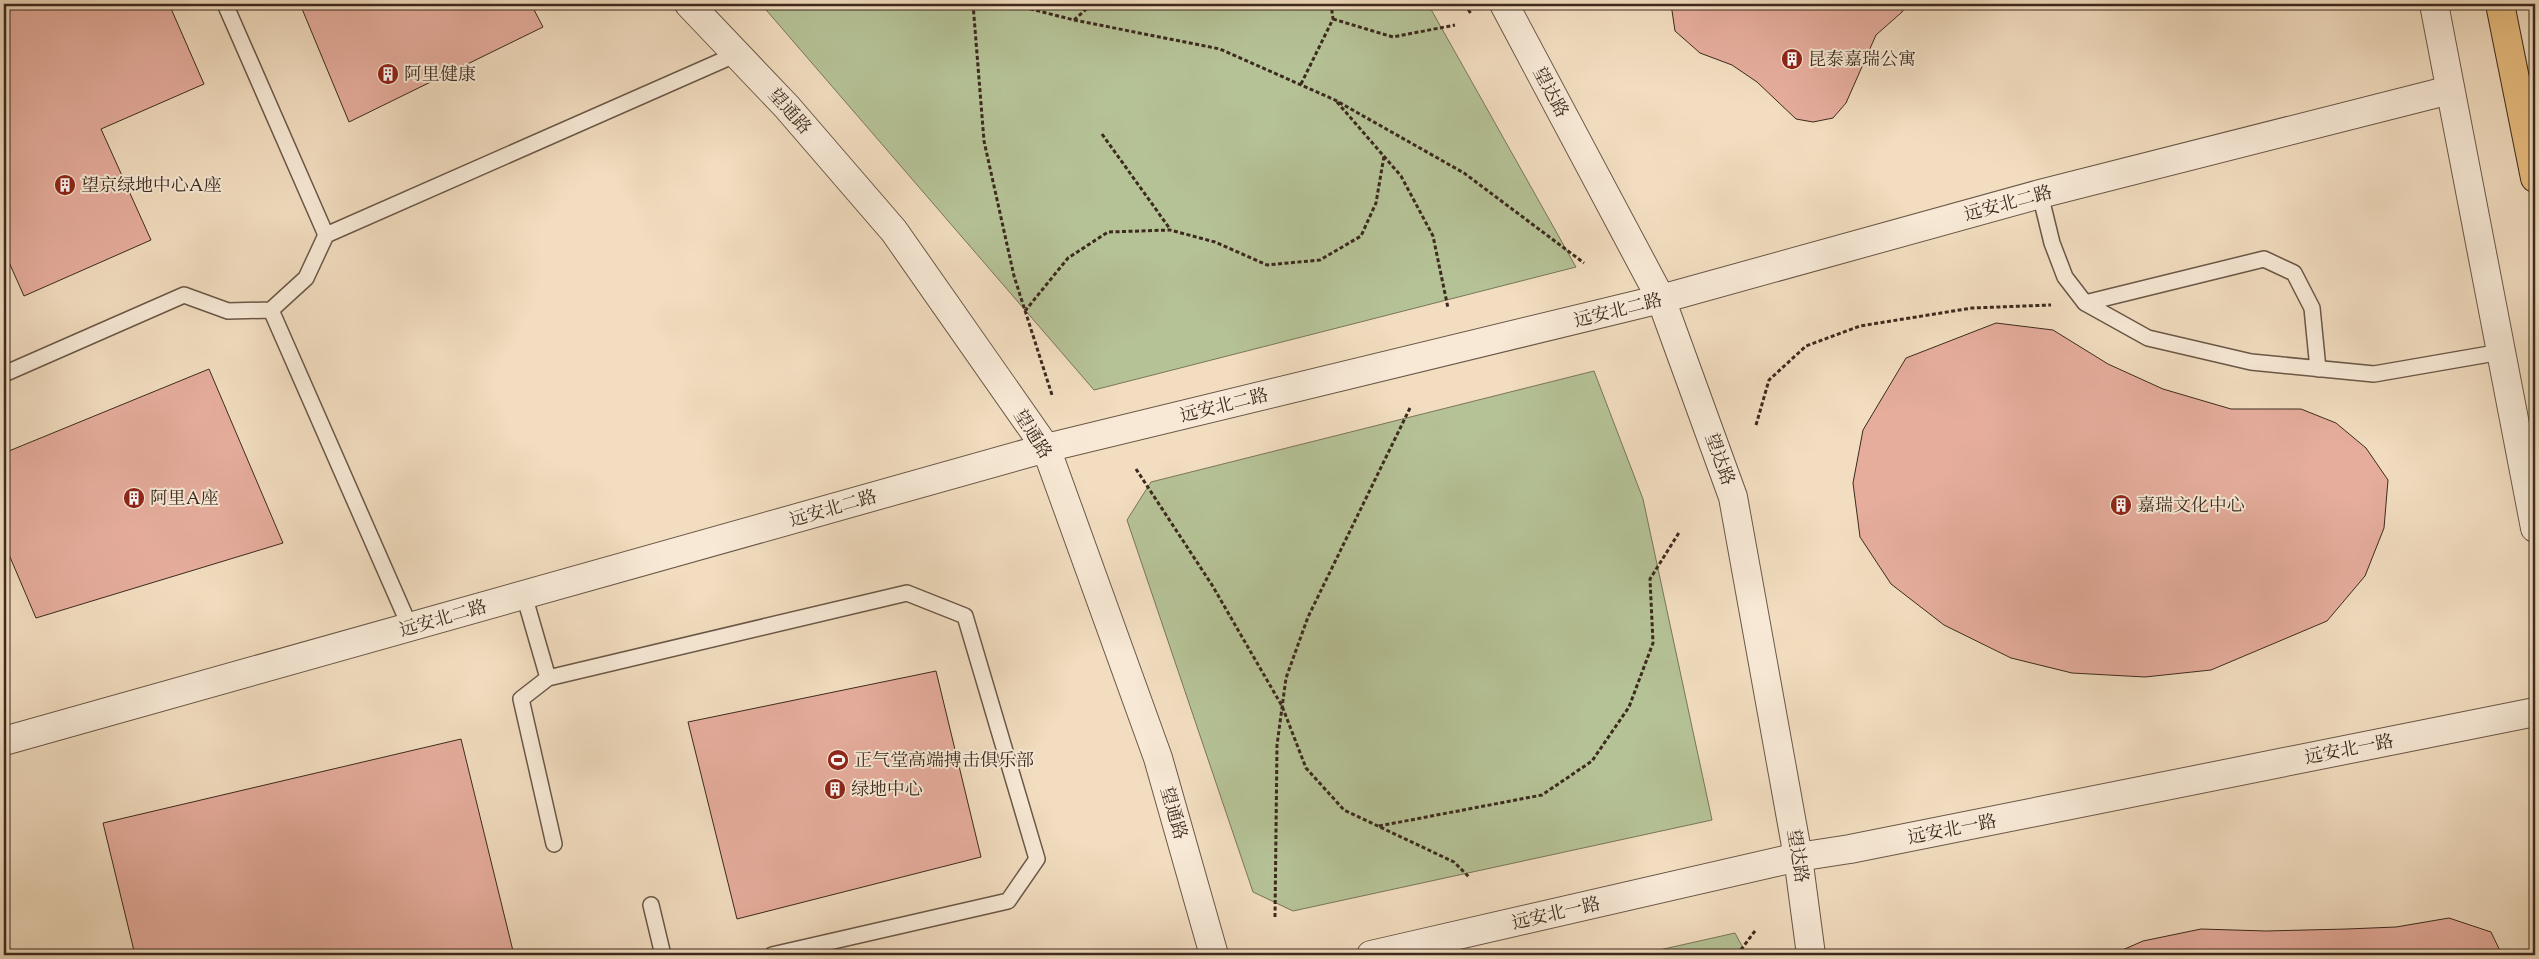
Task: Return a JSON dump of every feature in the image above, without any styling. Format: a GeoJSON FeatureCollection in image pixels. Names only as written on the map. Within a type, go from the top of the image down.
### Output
{"type":"FeatureCollection","features":[{"type":"Feature","properties":{"kind":"main road"},"geometry":{"type":"LineString","coordinates":[[2500,4],[2535,178]]}},
{"type":"Feature","properties":{"kind":"street","name":"望通路"},"geometry":{"type":"LineString","coordinates":[[689,4],[787,107],[894,231],[1046,448],[1158,758],[1214,955]]}},
{"type":"Feature","properties":{"kind":"street","name":"望达路"},"geometry":{"type":"LineString","coordinates":[[1504,4],[1661,299],[1733,497],[1798,857],[1812,955]]}},
{"type":"Feature","properties":{"kind":"street"},"geometry":{"type":"LineString","coordinates":[[2434,4],[2535,528]]}},
{"type":"Feature","properties":{"kind":"street","name":"远安北二路"},"geometry":{"type":"LineString","coordinates":[[4,741],[1046,448],[1661,299],[2040,194],[2450,90]]}},
{"type":"Feature","properties":{"kind":"street","name":"远安北一路"},"geometry":{"type":"LineString","coordinates":[[1371,955],[1798,857],[1850,850],[2535,712]]}},
{"type":"Feature","properties":{"kind":"lane"},"geometry":{"type":"LineString","coordinates":[[225,4],[326,234]]}},
{"type":"Feature","properties":{"kind":"lane"},"geometry":{"type":"LineString","coordinates":[[4,374],[184,295],[228,311],[271,310],[306,278],[326,234],[737,54]]}},
{"type":"Feature","properties":{"kind":"lane"},"geometry":{"type":"LineString","coordinates":[[2040,194],[2052,243],[2065,277],[2086,303],[2148,338],[2250,362],[2374,374],[2501,352]]}},
{"type":"Feature","properties":{"kind":"lane"},"geometry":{"type":"LineString","coordinates":[[2086,303],[2264,259],[2294,273],[2312,308],[2318,369]]}},
{"type":"Feature","properties":{"kind":"lane"},"geometry":{"type":"LineString","coordinates":[[271,310],[410,627]]}},
{"type":"Feature","properties":{"kind":"lane"},"geometry":{"type":"LineString","coordinates":[[554,844],[521,699],[548,678],[907,592],[966,616],[1037,859],[1008,901],[772,955]]}},
{"type":"Feature","properties":{"kind":"lane"},"geometry":{"type":"LineString","coordinates":[[524,595],[548,678]]}},
{"type":"Feature","properties":{"kind":"lane"},"geometry":{"type":"LineString","coordinates":[[651,905],[663,955]]}},
{"type":"Feature","properties":{"kind":"path"},"geometry":{"type":"LineString","coordinates":[[973,4],[984,141],[1014,276],[1052,395]]}},
{"type":"Feature","properties":{"kind":"path"},"geometry":{"type":"LineString","coordinates":[[1010,4],[1074,20],[1220,49],[1301,84],[1335,100],[1464,173],[1584,263]]}},
{"type":"Feature","properties":{"kind":"path"},"geometry":{"type":"LineString","coordinates":[[1074,20],[1092,4]]}},
{"type":"Feature","properties":{"kind":"path"},"geometry":{"type":"LineString","coordinates":[[1301,84],[1333,19],[1331,4]]}},
{"type":"Feature","properties":{"kind":"path"},"geometry":{"type":"LineString","coordinates":[[1333,19],[1393,37],[1455,25]]}},
{"type":"Feature","properties":{"kind":"path"},"geometry":{"type":"LineString","coordinates":[[1335,100],[1401,176],[1433,236],[1448,308]]}},
{"type":"Feature","properties":{"kind":"path"},"geometry":{"type":"LineString","coordinates":[[1102,134],[1170,230]]}},
{"type":"Feature","properties":{"kind":"path"},"geometry":{"type":"LineString","coordinates":[[1025,311],[1068,258],[1108,232],[1170,230],[1215,242],[1267,266],[1320,260],[1361,236],[1376,203],[1384,156]]}},
{"type":"Feature","properties":{"kind":"path"},"geometry":{"type":"LineString","coordinates":[[1756,425],[1769,380],[1806,346],[1824,339],[1860,326],[1972,308],[2086,303]]}},
{"type":"Feature","properties":{"kind":"path"},"geometry":{"type":"LineString","coordinates":[[1275,917],[1277,745],[1286,678],[1308,617],[1410,408]]}},
{"type":"Feature","properties":{"kind":"path"},"geometry":{"type":"LineString","coordinates":[[1136,470],[1212,585],[1282,706],[1306,768],[1344,810],[1454,862],[1470,878]]}},
{"type":"Feature","properties":{"kind":"path"},"geometry":{"type":"LineString","coordinates":[[1378,826],[1542,795],[1592,761],[1629,707],[1653,643],[1650,579],[1680,531]]}},
{"type":"Feature","properties":{"kind":"path"},"geometry":{"type":"LineString","coordinates":[[1737,955],[1755,931]]}},
{"type":"Feature","properties":{"kind":"green space"},"geometry":{"type":"Polygon","coordinates":[[[761,4],[1428,4],[1576,267],[1094,390],[761,4]]]}},
{"type":"Feature","properties":{"kind":"green space"},"geometry":{"type":"Polygon","coordinates":[[[1594,371],[1643,499],[1712,820],[1293,911],[1253,892],[1127,520],[1151,482],[1594,371]]]}},
{"type":"Feature","properties":{"kind":"green space"},"geometry":{"type":"Polygon","coordinates":[[[1735,933],[1747,955],[1637,955],[1735,933]]]}},
{"type":"Feature","properties":{"kind":"building","name":"望京绿地中心A座"},"geometry":{"type":"Polygon","coordinates":[[[4,4],[169,4],[204,84],[101,129],[151,240],[24,296],[4,251],[4,4]]]}},
{"type":"Feature","properties":{"kind":"building","name":"阿里健康"},"geometry":{"type":"Polygon","coordinates":[[[300,4],[531,4],[543,27],[349,122],[300,4]]]}},
{"type":"Feature","properties":{"kind":"building","name":"昆泰嘉瑞公寓"},"geometry":{"type":"Polygon","coordinates":[[[1671,4],[1907,4],[1902,12],[1876,35],[1846,103],[1833,118],[1813,122],[1796,119],[1757,82],[1732,65],[1700,53],[1675,31],[1671,4]]]}},
{"type":"Feature","properties":{"kind":"building","name":"嘉瑞文化中心"},"geometry":{"type":"Polygon","coordinates":[[[1996,323],[2053,330],[2108,364],[2163,389],[2231,409],[2301,409],[2336,423],[2366,448],[2388,480],[2384,528],[2365,576],[2327,621],[2211,670],[2145,677],[2072,673],[2011,658],[1944,625],[1891,584],[1860,537],[1853,483],[1863,430],[1906,358],[1996,323]]]}},
{"type":"Feature","properties":{"kind":"building","name":"阿里A座"},"geometry":{"type":"Polygon","coordinates":[[[209,369],[283,543],[36,618],[4,543],[4,453],[209,369]]]}},
{"type":"Feature","properties":{"kind":"building","name":"绿地中心"},"geometry":{"type":"Polygon","coordinates":[[[936,671],[981,857],[737,919],[688,722],[936,671]]]}},
{"type":"Feature","properties":{"kind":"building"},"geometry":{"type":"Polygon","coordinates":[[[461,739],[514,955],[135,955],[103,823],[461,739]]]}},
{"type":"Feature","properties":{"kind":"building"},"geometry":{"type":"Polygon","coordinates":[[[2449,918],[2491,932],[2502,955],[2111,955],[2143,941],[2201,929],[2266,931],[2396,927],[2449,918]]]}},
{"type":"Feature","properties":{"kind":"place","name":"昆泰嘉瑞公寓"},"geometry":{"type":"Point","coordinates":[1792,59]}},
{"type":"Feature","properties":{"kind":"place","name":"阿里健康"},"geometry":{"type":"Point","coordinates":[388,74]}},
{"type":"Feature","properties":{"kind":"place","name":"望京绿地中心A座"},"geometry":{"type":"Point","coordinates":[65,185]}},
{"type":"Feature","properties":{"kind":"place","name":"阿里A座"},"geometry":{"type":"Point","coordinates":[134,498]}},
{"type":"Feature","properties":{"kind":"place","name":"嘉瑞文化中心"},"geometry":{"type":"Point","coordinates":[2121,505]}},
{"type":"Feature","properties":{"kind":"place","name":"正气堂高端搏击俱乐部"},"geometry":{"type":"Point","coordinates":[838,760]}},
{"type":"Feature","properties":{"kind":"place","name":"绿地中心"},"geometry":{"type":"Point","coordinates":[835,789]}}]}
